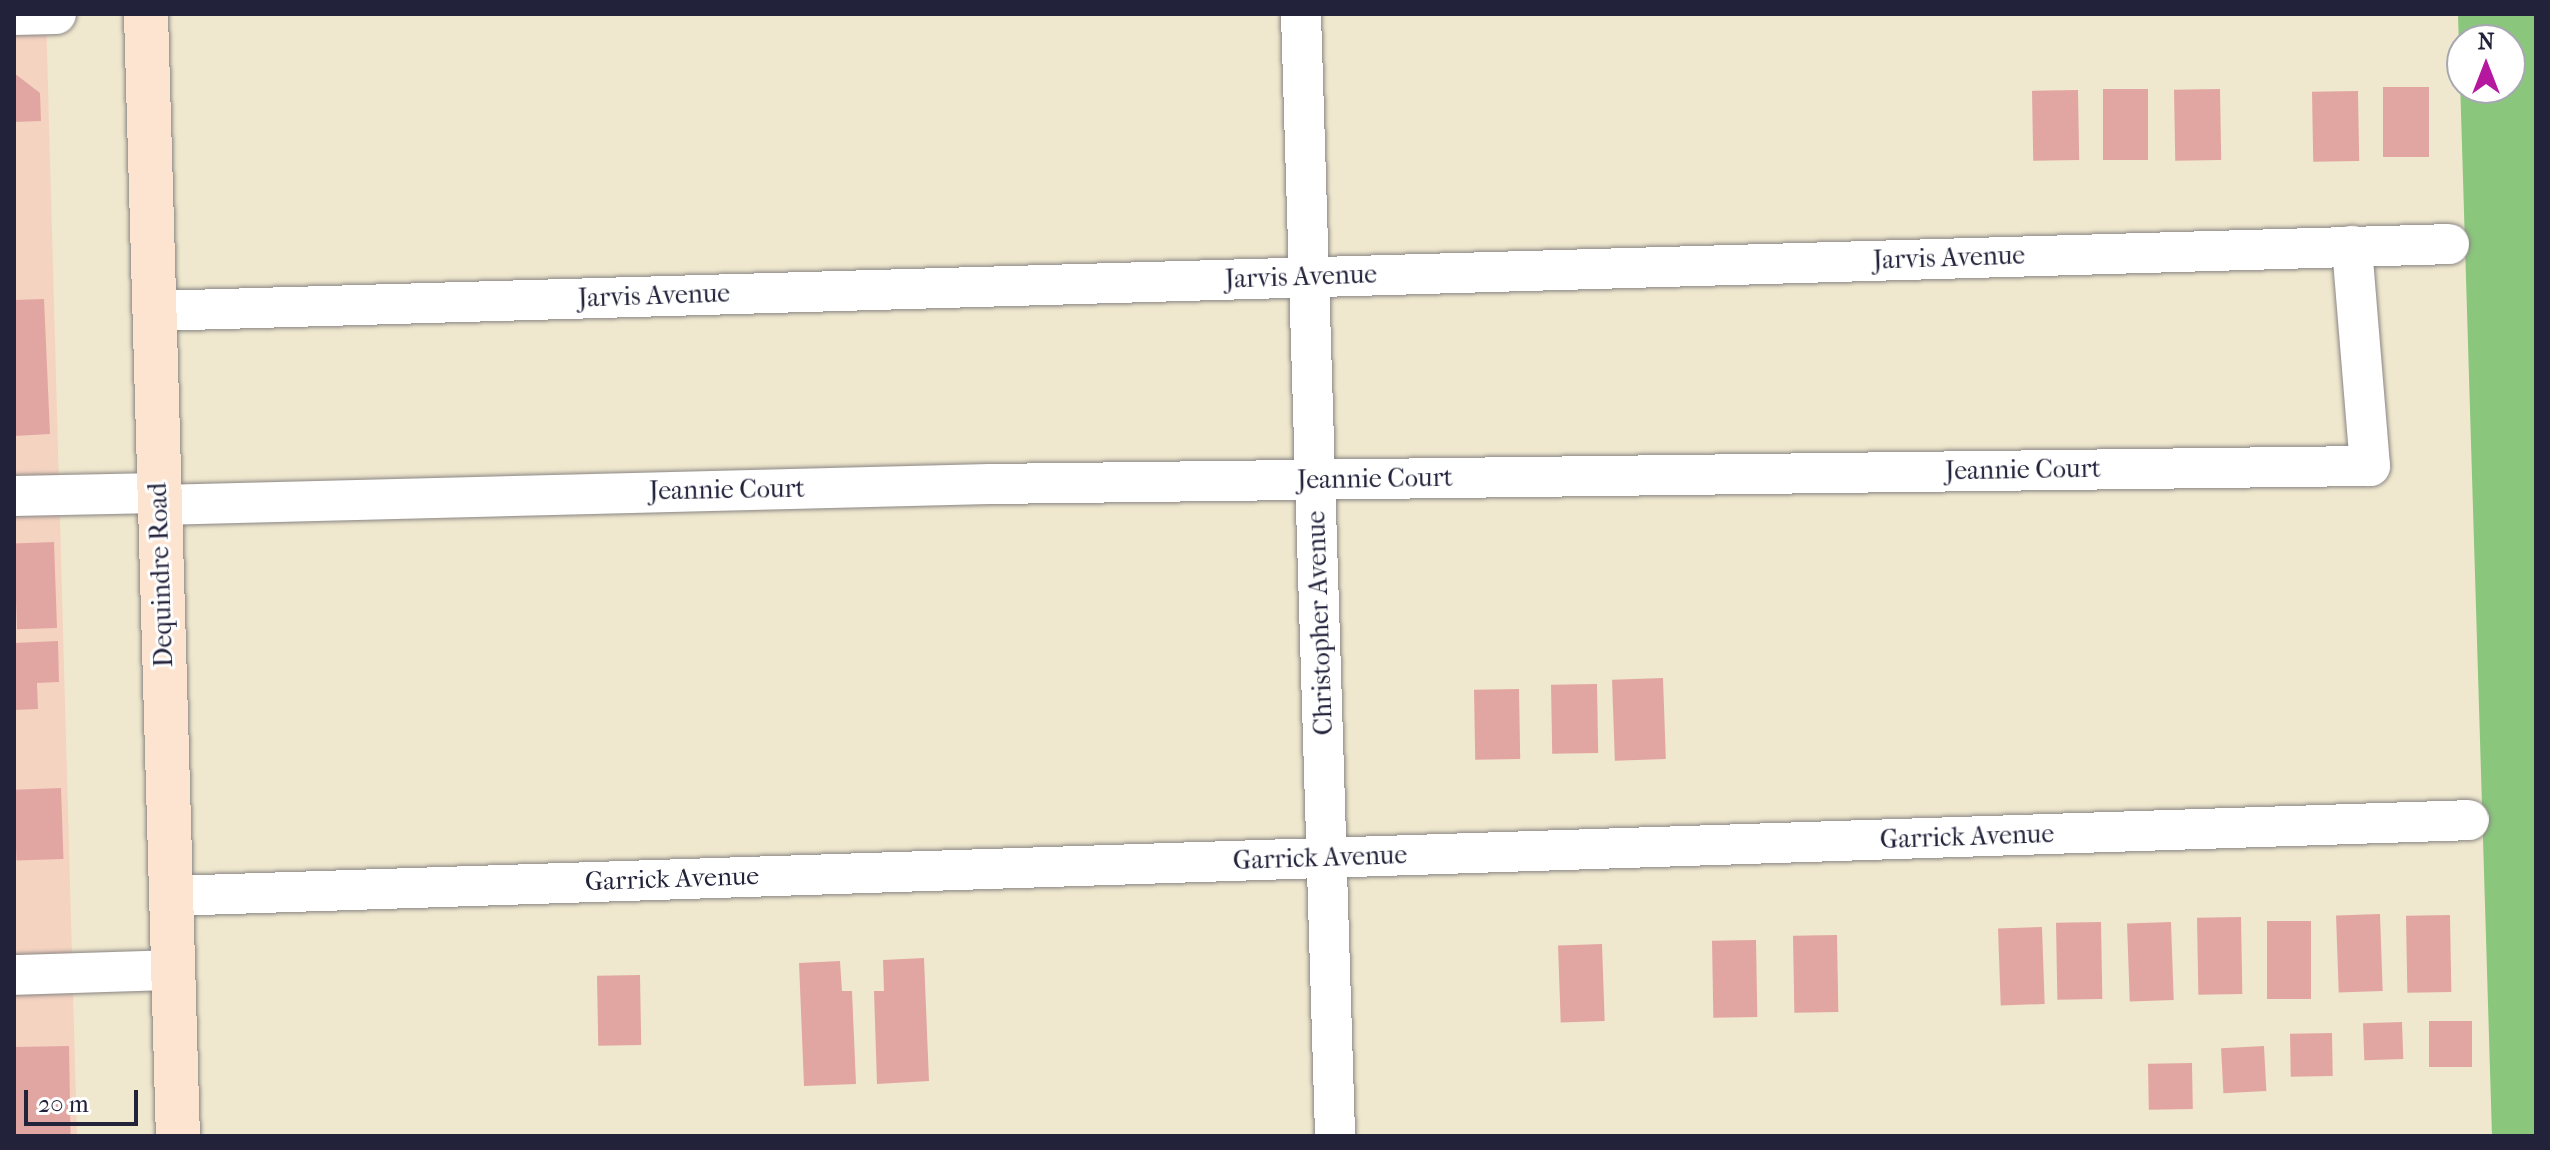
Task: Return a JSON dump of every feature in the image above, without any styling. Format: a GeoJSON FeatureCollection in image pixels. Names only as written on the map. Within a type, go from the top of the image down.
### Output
{"type":"FeatureCollection","features":[{"type":"Feature","properties":{"kind":"main road","name":"Dequindre Road"},"geometry":{"type":"LineString","coordinates":[[146,14],[178,1136]]}},
{"type":"Feature","properties":{"kind":"street"},"geometry":{"type":"LineString","coordinates":[[14,15],[56,14]]}},
{"type":"Feature","properties":{"kind":"street","name":"Christopher Avenue"},"geometry":{"type":"LineString","coordinates":[[1301,14],[1335,1136]]}},
{"type":"Feature","properties":{"kind":"street","name":"Jarvis Avenue"},"geometry":{"type":"LineString","coordinates":[[154,311],[2449,244]]}},
{"type":"Feature","properties":{"kind":"street","name":"Jeannie Court"},"geometry":{"type":"LineString","coordinates":[[14,496],[159,499],[990,484],[2370,466],[2352,246]]}},
{"type":"Feature","properties":{"kind":"street","name":"Garrick Avenue"},"geometry":{"type":"LineString","coordinates":[[170,896],[2469,820]]}},
{"type":"Feature","properties":{"kind":"street"},"geometry":{"type":"LineString","coordinates":[[14,975],[173,970]]}},
{"type":"Feature","properties":{"kind":"shaded area"},"geometry":{"type":"Polygon","coordinates":[[[14,14],[46,14],[77,1136],[14,1136],[14,14]]]}},
{"type":"Feature","properties":{"kind":"green space"},"geometry":{"type":"Polygon","coordinates":[[[2458,14],[2536,14],[2536,1136],[2492,1136],[2461,104],[2526,104],[2526,24],[2458,24],[2458,14]]]}},
{"type":"Feature","properties":{"kind":"building"},"geometry":{"type":"Polygon","coordinates":[[[14,73],[40,93],[41,121],[14,122],[14,73]]]}},
{"type":"Feature","properties":{"kind":"building"},"geometry":{"type":"Polygon","coordinates":[[[2383,87],[2429,87],[2429,157],[2383,157],[2383,87]]]}},
{"type":"Feature","properties":{"kind":"building"},"geometry":{"type":"Polygon","coordinates":[[[2103,89],[2148,89],[2148,160],[2103,160],[2103,89]]]}},
{"type":"Feature","properties":{"kind":"building"},"geometry":{"type":"Polygon","coordinates":[[[2220,89],[2221,160],[2175,161],[2174,90],[2220,89]]]}},
{"type":"Feature","properties":{"kind":"building"},"geometry":{"type":"Polygon","coordinates":[[[2078,90],[2079,160],[2033,161],[2032,91],[2078,90]]]}},
{"type":"Feature","properties":{"kind":"building"},"geometry":{"type":"Polygon","coordinates":[[[2358,91],[2359,161],[2313,162],[2312,92],[2358,91]]]}},
{"type":"Feature","properties":{"kind":"building"},"geometry":{"type":"Polygon","coordinates":[[[44,299],[50,434],[14,436],[14,300],[44,299]]]}},
{"type":"Feature","properties":{"kind":"building"},"geometry":{"type":"Polygon","coordinates":[[[54,542],[57,628],[17,629],[14,543],[54,542]]]}},
{"type":"Feature","properties":{"kind":"building"},"geometry":{"type":"Polygon","coordinates":[[[58,641],[59,682],[37,683],[38,709],[14,710],[14,643],[58,641]]]}},
{"type":"Feature","properties":{"kind":"building"},"geometry":{"type":"Polygon","coordinates":[[[1663,678],[1666,759],[1615,761],[1612,680],[1663,678]]]}},
{"type":"Feature","properties":{"kind":"building"},"geometry":{"type":"Polygon","coordinates":[[[1597,684],[1598,753],[1552,754],[1551,685],[1597,684]]]}},
{"type":"Feature","properties":{"kind":"building"},"geometry":{"type":"Polygon","coordinates":[[[1519,689],[1520,759],[1475,760],[1474,690],[1519,689]]]}},
{"type":"Feature","properties":{"kind":"building"},"geometry":{"type":"Polygon","coordinates":[[[61,788],[63,859],[17,861],[14,790],[61,788]]]}},
{"type":"Feature","properties":{"kind":"building"},"geometry":{"type":"Polygon","coordinates":[[[2380,914],[2383,991],[2339,992],[2336,916],[2380,914]]]}},
{"type":"Feature","properties":{"kind":"building"},"geometry":{"type":"Polygon","coordinates":[[[2450,915],[2451,992],[2407,993],[2406,916],[2450,915]]]}},
{"type":"Feature","properties":{"kind":"building"},"geometry":{"type":"Polygon","coordinates":[[[2241,917],[2242,994],[2198,995],[2197,918],[2241,917]]]}},
{"type":"Feature","properties":{"kind":"building"},"geometry":{"type":"Polygon","coordinates":[[[2267,921],[2311,921],[2311,999],[2267,999],[2267,921]]]}},
{"type":"Feature","properties":{"kind":"building"},"geometry":{"type":"Polygon","coordinates":[[[2101,922],[2102,999],[2057,1000],[2056,923],[2101,922]]]}},
{"type":"Feature","properties":{"kind":"building"},"geometry":{"type":"Polygon","coordinates":[[[2171,922],[2174,1000],[2130,1001],[2127,924],[2171,922]]]}},
{"type":"Feature","properties":{"kind":"building"},"geometry":{"type":"Polygon","coordinates":[[[2042,927],[2045,1004],[2001,1005],[1998,929],[2042,927]]]}},
{"type":"Feature","properties":{"kind":"building"},"geometry":{"type":"Polygon","coordinates":[[[1837,935],[1838,1012],[1794,1013],[1793,936],[1837,935]]]}},
{"type":"Feature","properties":{"kind":"building"},"geometry":{"type":"Polygon","coordinates":[[[1756,940],[1757,1017],[1713,1018],[1712,941],[1756,940]]]}},
{"type":"Feature","properties":{"kind":"building"},"geometry":{"type":"Polygon","coordinates":[[[1602,944],[1605,1021],[1561,1022],[1558,946],[1602,944]]]}},
{"type":"Feature","properties":{"kind":"building"},"geometry":{"type":"Polygon","coordinates":[[[924,958],[929,1081],[877,1084],[874,991],[884,991],[883,960],[924,958]]]}},
{"type":"Feature","properties":{"kind":"building"},"geometry":{"type":"Polygon","coordinates":[[[840,961],[842,991],[852,991],[856,1084],[804,1086],[799,963],[840,961]]]}},
{"type":"Feature","properties":{"kind":"building"},"geometry":{"type":"Polygon","coordinates":[[[640,975],[641,1045],[598,1046],[597,976],[640,975]]]}},
{"type":"Feature","properties":{"kind":"building"},"geometry":{"type":"Polygon","coordinates":[[[2429,1021],[2472,1021],[2472,1067],[2429,1067],[2429,1021]]]}},
{"type":"Feature","properties":{"kind":"building"},"geometry":{"type":"Polygon","coordinates":[[[2402,1022],[2403,1059],[2364,1060],[2363,1023],[2402,1022]]]}},
{"type":"Feature","properties":{"kind":"building"},"geometry":{"type":"Polygon","coordinates":[[[2332,1033],[2333,1076],[2291,1077],[2290,1034],[2332,1033]]]}},
{"type":"Feature","properties":{"kind":"building"},"geometry":{"type":"Polygon","coordinates":[[[69,1046],[71,1136],[16,1136],[14,1047],[69,1046]]]}},
{"type":"Feature","properties":{"kind":"building"},"geometry":{"type":"Polygon","coordinates":[[[2264,1046],[2266,1091],[2223,1093],[2221,1048],[2264,1046]]]}},
{"type":"Feature","properties":{"kind":"building"},"geometry":{"type":"Polygon","coordinates":[[[2192,1063],[2193,1109],[2149,1110],[2148,1064],[2192,1063]]]}}]}
